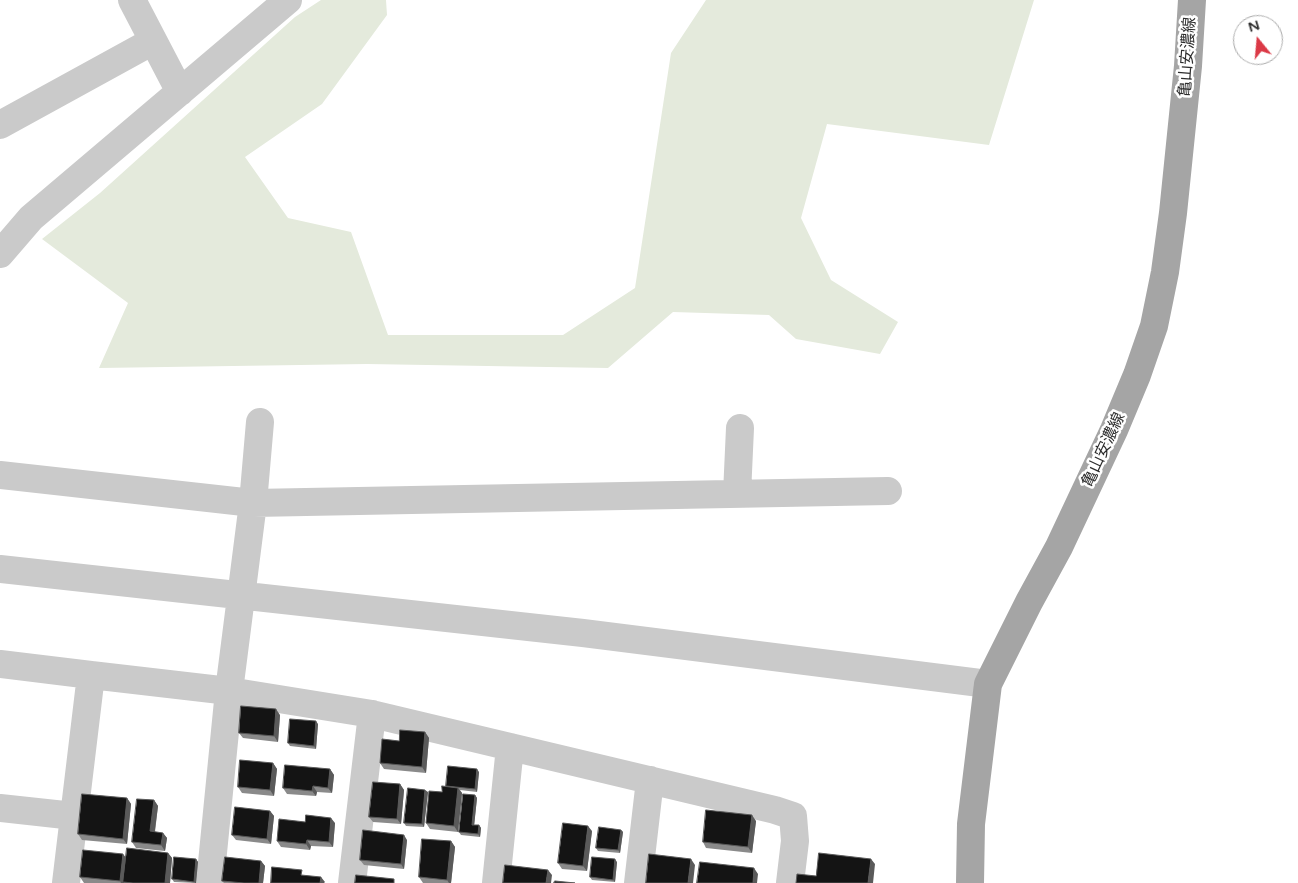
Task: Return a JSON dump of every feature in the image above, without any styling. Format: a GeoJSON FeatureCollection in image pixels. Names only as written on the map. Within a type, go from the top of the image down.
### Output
{"type":"FeatureCollection","features":[{"type":"Feature","properties":{"kind":"main road","name":"亀山安濃線"},"geometry":{"type":"LineString","coordinates":[[970,883],[971,824],[988,684],[1059,547],[1114,430],[1137,375],[1154,326],[1174,213],[1188,66],[1192,0]]}},
{"type":"Feature","properties":{"kind":"street"},"geometry":{"type":"LineString","coordinates":[[132,0],[180,92]]}},
{"type":"Feature","properties":{"kind":"street"},"geometry":{"type":"LineString","coordinates":[[0,254],[31,218],[288,0]]}},
{"type":"Feature","properties":{"kind":"street"},"geometry":{"type":"LineString","coordinates":[[0,125],[153,41]]}},
{"type":"Feature","properties":{"kind":"street"},"geometry":{"type":"LineString","coordinates":[[210,883],[229,691],[253,503],[260,422]]}},
{"type":"Feature","properties":{"kind":"street"},"geometry":{"type":"LineString","coordinates":[[737,494],[740,428]]}},
{"type":"Feature","properties":{"kind":"street"},"geometry":{"type":"LineString","coordinates":[[0,475],[253,503],[888,491]]}},
{"type":"Feature","properties":{"kind":"street"},"geometry":{"type":"LineString","coordinates":[[0,569],[583,633],[988,684]]}},
{"type":"Feature","properties":{"kind":"street"},"geometry":{"type":"LineString","coordinates":[[0,664],[229,691],[372,714],[775,810],[793,816],[795,841],[790,883]]}},
{"type":"Feature","properties":{"kind":"street"},"geometry":{"type":"LineString","coordinates":[[66,883],[91,675]]}},
{"type":"Feature","properties":{"kind":"street"},"geometry":{"type":"LineString","coordinates":[[352,883],[372,714]]}},
{"type":"Feature","properties":{"kind":"street"},"geometry":{"type":"LineString","coordinates":[[496,883],[510,747]]}},
{"type":"Feature","properties":{"kind":"street"},"geometry":{"type":"LineString","coordinates":[[638,883],[650,780]]}},
{"type":"Feature","properties":{"kind":"street"},"geometry":{"type":"LineString","coordinates":[[0,808],[74,816]]}},
{"type":"Feature","properties":{"kind":"shaded area"},"geometry":{"type":"Polygon","coordinates":[[[321,0],[386,0],[387,15],[322,104],[245,157],[288,218],[351,232],[388,335],[563,335],[635,288],[671,53],[706,0],[1034,0],[989,145],[827,124],[801,218],[831,280],[898,322],[880,354],[796,339],[769,315],[673,312],[608,368],[367,364],[99,368],[128,303],[42,239],[100,193],[295,17],[321,0]]]}},
{"type":"Feature","properties":{"kind":"building"},"geometry":{"type":"Polygon","coordinates":[[[241,706],[276,709],[274,736],[239,733],[241,706]]]}},
{"type":"Feature","properties":{"kind":"building"},"geometry":{"type":"Polygon","coordinates":[[[290,719],[316,721],[314,746],[288,743],[290,719]]]}},
{"type":"Feature","properties":{"kind":"building"},"geometry":{"type":"Polygon","coordinates":[[[400,730],[425,732],[422,767],[380,763],[382,739],[399,741],[400,730]]]}},
{"type":"Feature","properties":{"kind":"building"},"geometry":{"type":"Polygon","coordinates":[[[240,760],[273,763],[270,790],[238,787],[240,760]]]}},
{"type":"Feature","properties":{"kind":"building"},"geometry":{"type":"Polygon","coordinates":[[[285,765],[330,769],[328,788],[313,786],[312,791],[283,788],[285,765]]]}},
{"type":"Feature","properties":{"kind":"building"},"geometry":{"type":"Polygon","coordinates":[[[448,766],[477,769],[475,789],[446,786],[448,766]]]}},
{"type":"Feature","properties":{"kind":"building"},"geometry":{"type":"Polygon","coordinates":[[[373,782],[400,784],[397,819],[369,817],[373,782]]]}},
{"type":"Feature","properties":{"kind":"building"},"geometry":{"type":"Polygon","coordinates":[[[442,786],[458,788],[454,826],[426,823],[429,791],[442,792],[442,786]]]}},
{"type":"Feature","properties":{"kind":"building"},"geometry":{"type":"Polygon","coordinates":[[[408,788],[425,790],[422,824],[404,823],[408,788]]]}},
{"type":"Feature","properties":{"kind":"building"},"geometry":{"type":"Polygon","coordinates":[[[82,794],[127,798],[123,839],[78,834],[82,794]]]}},
{"type":"Feature","properties":{"kind":"building"},"geometry":{"type":"Polygon","coordinates":[[[463,794],[475,795],[472,825],[479,825],[478,834],[459,832],[463,794]]]}},
{"type":"Feature","properties":{"kind":"building"},"geometry":{"type":"Polygon","coordinates":[[[137,799],[154,800],[150,831],[163,833],[161,845],[132,842],[137,799]]]}},
{"type":"Feature","properties":{"kind":"building"},"geometry":{"type":"Polygon","coordinates":[[[235,807],[270,811],[267,839],[232,835],[235,807]]]}},
{"type":"Feature","properties":{"kind":"building"},"geometry":{"type":"Polygon","coordinates":[[[706,810],[752,815],[748,847],[703,842],[706,810]]]}},
{"type":"Feature","properties":{"kind":"building"},"geometry":{"type":"Polygon","coordinates":[[[306,815],[331,818],[329,842],[307,840],[306,844],[277,841],[279,819],[305,822],[306,815]]]}},
{"type":"Feature","properties":{"kind":"building"},"geometry":{"type":"Polygon","coordinates":[[[563,823],[588,826],[583,866],[558,863],[563,823]]]}},
{"type":"Feature","properties":{"kind":"building"},"geometry":{"type":"Polygon","coordinates":[[[599,827],[621,830],[618,850],[596,848],[599,827]]]}},
{"type":"Feature","properties":{"kind":"building"},"geometry":{"type":"Polygon","coordinates":[[[363,830],[404,835],[401,864],[360,860],[363,830]]]}},
{"type":"Feature","properties":{"kind":"building"},"geometry":{"type":"Polygon","coordinates":[[[422,839],[451,841],[447,880],[419,877],[422,839]]]}},
{"type":"Feature","properties":{"kind":"building"},"geometry":{"type":"Polygon","coordinates":[[[127,848],[168,853],[165,883],[123,882],[127,848]]]}},
{"type":"Feature","properties":{"kind":"building"},"geometry":{"type":"Polygon","coordinates":[[[83,850],[123,854],[120,881],[80,877],[83,850]]]}},
{"type":"Feature","properties":{"kind":"building"},"geometry":{"type":"Polygon","coordinates":[[[819,853],[871,859],[868,883],[796,883],[797,874],[816,876],[819,853]]]}},
{"type":"Feature","properties":{"kind":"building"},"geometry":{"type":"Polygon","coordinates":[[[649,854],[691,859],[688,883],[646,883],[649,854]]]}},
{"type":"Feature","properties":{"kind":"building"},"geometry":{"type":"Polygon","coordinates":[[[174,857],[196,859],[194,882],[172,879],[174,857]]]}},
{"type":"Feature","properties":{"kind":"building"},"geometry":{"type":"Polygon","coordinates":[[[225,857],[261,861],[259,883],[222,881],[225,857]]]}},
{"type":"Feature","properties":{"kind":"building"},"geometry":{"type":"Polygon","coordinates":[[[592,857],[615,859],[613,880],[590,877],[592,857]]]}},
{"type":"Feature","properties":{"kind":"building"},"geometry":{"type":"Polygon","coordinates":[[[700,862],[754,868],[753,883],[697,883],[700,862]]]}},
{"type":"Feature","properties":{"kind":"building"},"geometry":{"type":"Polygon","coordinates":[[[505,865],[548,870],[546,883],[503,883],[505,865]]]}},
{"type":"Feature","properties":{"kind":"building"},"geometry":{"type":"Polygon","coordinates":[[[272,867],[302,870],[301,875],[321,877],[320,883],[271,883],[272,867]]]}},
{"type":"Feature","properties":{"kind":"building"},"geometry":{"type":"Polygon","coordinates":[[[356,875],[394,879],[394,883],[355,883],[356,875]]]}},
{"type":"Feature","properties":{"kind":"building"},"geometry":{"type":"Polygon","coordinates":[[[555,881],[575,883],[554,883],[555,881]]]}}]}
